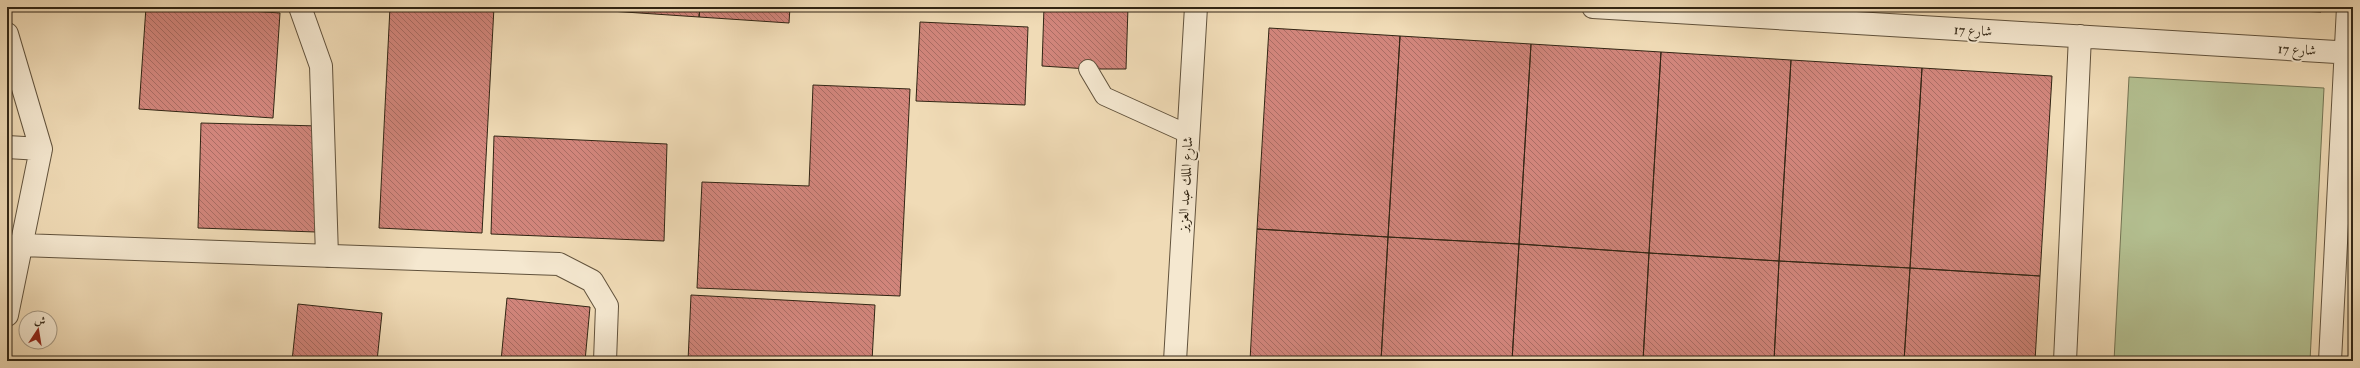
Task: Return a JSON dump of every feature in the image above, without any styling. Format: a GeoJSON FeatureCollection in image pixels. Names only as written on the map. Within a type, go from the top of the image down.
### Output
{"type":"FeatureCollection","features":[{"type":"Feature","properties":{"kind":"street"},"geometry":{"type":"LineString","coordinates":[[300,7],[321,66],[327,256]]}},
{"type":"Feature","properties":{"kind":"street","name":"شارع الملك عبد العزيز"},"geometry":{"type":"LineString","coordinates":[[1175,361],[1196,7]]}},
{"type":"Feature","properties":{"kind":"street","name":"شارع 17"},"geometry":{"type":"LineString","coordinates":[[1594,7],[2349,52]]}},
{"type":"Feature","properties":{"kind":"street"},"geometry":{"type":"LineString","coordinates":[[2330,361],[2349,52],[2348,7]]}},
{"type":"Feature","properties":{"kind":"street"},"geometry":{"type":"LineString","coordinates":[[7,34],[41,148],[7,315]]}},
{"type":"Feature","properties":{"kind":"street"},"geometry":{"type":"LineString","coordinates":[[2065,361],[2080,36]]}},
{"type":"Feature","properties":{"kind":"street"},"geometry":{"type":"LineString","coordinates":[[7,147],[41,148]]}},
{"type":"Feature","properties":{"kind":"street"},"geometry":{"type":"LineString","coordinates":[[21,245],[559,264],[592,281],[607,306],[605,361]]}},
{"type":"Feature","properties":{"kind":"lane"},"geometry":{"type":"LineString","coordinates":[[1088,69],[1104,96],[1188,134]]}},
{"type":"Feature","properties":{"kind":"green space"},"geometry":{"type":"Polygon","coordinates":[[[2129,77],[2324,88],[2310,361],[2114,361],[2129,77]]]}},
{"type":"Feature","properties":{"kind":"building"},"geometry":{"type":"Polygon","coordinates":[[[146,7],[190,7],[280,13],[273,118],[139,109],[146,7]]]}},
{"type":"Feature","properties":{"kind":"building"},"geometry":{"type":"Polygon","coordinates":[[[390,7],[494,7],[482,233],[379,228],[390,7]]]}},
{"type":"Feature","properties":{"kind":"building"},"geometry":{"type":"Polygon","coordinates":[[[610,7],[700,7],[699,17],[610,11],[610,7]]]}},
{"type":"Feature","properties":{"kind":"building"},"geometry":{"type":"Polygon","coordinates":[[[700,7],[790,7],[789,23],[699,17],[700,7]]]}},
{"type":"Feature","properties":{"kind":"building"},"geometry":{"type":"Polygon","coordinates":[[[864,7],[899,7],[899,10],[864,7]]]}},
{"type":"Feature","properties":{"kind":"building"},"geometry":{"type":"Polygon","coordinates":[[[1044,7],[1128,7],[1126,69],[1088,69],[1042,66],[1044,7]]]}},
{"type":"Feature","properties":{"kind":"building"},"geometry":{"type":"Polygon","coordinates":[[[2204,7],[2321,7],[2321,12],[2204,7]]]}},
{"type":"Feature","properties":{"kind":"building"},"geometry":{"type":"Polygon","coordinates":[[[920,22],[1028,27],[1025,105],[916,101],[920,22]]]}},
{"type":"Feature","properties":{"kind":"building"},"geometry":{"type":"Polygon","coordinates":[[[1269,28],[1400,36],[1388,237],[1257,229],[1269,28]]]}},
{"type":"Feature","properties":{"kind":"building"},"geometry":{"type":"Polygon","coordinates":[[[1400,36],[1531,44],[1519,244],[1388,237],[1400,36]]]}},
{"type":"Feature","properties":{"kind":"building"},"geometry":{"type":"Polygon","coordinates":[[[1531,44],[1661,52],[1649,253],[1519,244],[1531,44]]]}},
{"type":"Feature","properties":{"kind":"building"},"geometry":{"type":"Polygon","coordinates":[[[1661,52],[1791,60],[1779,261],[1649,253],[1661,52]]]}},
{"type":"Feature","properties":{"kind":"building"},"geometry":{"type":"Polygon","coordinates":[[[1791,60],[1922,68],[1910,268],[1779,261],[1791,60]]]}},
{"type":"Feature","properties":{"kind":"building"},"geometry":{"type":"Polygon","coordinates":[[[1922,68],[2052,76],[2040,276],[1910,268],[1922,68]]]}},
{"type":"Feature","properties":{"kind":"building"},"geometry":{"type":"Polygon","coordinates":[[[813,85],[910,89],[900,296],[697,288],[702,182],[809,186],[813,85]]]}},
{"type":"Feature","properties":{"kind":"building"},"geometry":{"type":"Polygon","coordinates":[[[201,123],[319,126],[316,232],[198,228],[201,123]]]}},
{"type":"Feature","properties":{"kind":"building"},"geometry":{"type":"Polygon","coordinates":[[[494,136],[667,144],[664,241],[491,234],[494,136]]]}},
{"type":"Feature","properties":{"kind":"building"},"geometry":{"type":"Polygon","coordinates":[[[1257,229],[1388,237],[1381,361],[1250,361],[1257,229]]]}},
{"type":"Feature","properties":{"kind":"building"},"geometry":{"type":"Polygon","coordinates":[[[1388,237],[1519,244],[1512,361],[1381,361],[1388,237]]]}},
{"type":"Feature","properties":{"kind":"building"},"geometry":{"type":"Polygon","coordinates":[[[1519,244],[1649,253],[1643,361],[1512,361],[1519,244]]]}},
{"type":"Feature","properties":{"kind":"building"},"geometry":{"type":"Polygon","coordinates":[[[1649,253],[1779,261],[1774,361],[1643,361],[1649,253]]]}},
{"type":"Feature","properties":{"kind":"building"},"geometry":{"type":"Polygon","coordinates":[[[1779,261],[1910,268],[1904,361],[1774,361],[1779,261]]]}},
{"type":"Feature","properties":{"kind":"building"},"geometry":{"type":"Polygon","coordinates":[[[1910,268],[2040,276],[2035,361],[1904,361],[1910,268]]]}},
{"type":"Feature","properties":{"kind":"building"},"geometry":{"type":"Polygon","coordinates":[[[691,295],[875,305],[872,361],[688,361],[691,295]]]}},
{"type":"Feature","properties":{"kind":"building"},"geometry":{"type":"Polygon","coordinates":[[[507,298],[590,307],[585,361],[501,361],[507,298]]]}},
{"type":"Feature","properties":{"kind":"building"},"geometry":{"type":"Polygon","coordinates":[[[298,304],[382,313],[377,361],[292,361],[298,304]]]}}]}
